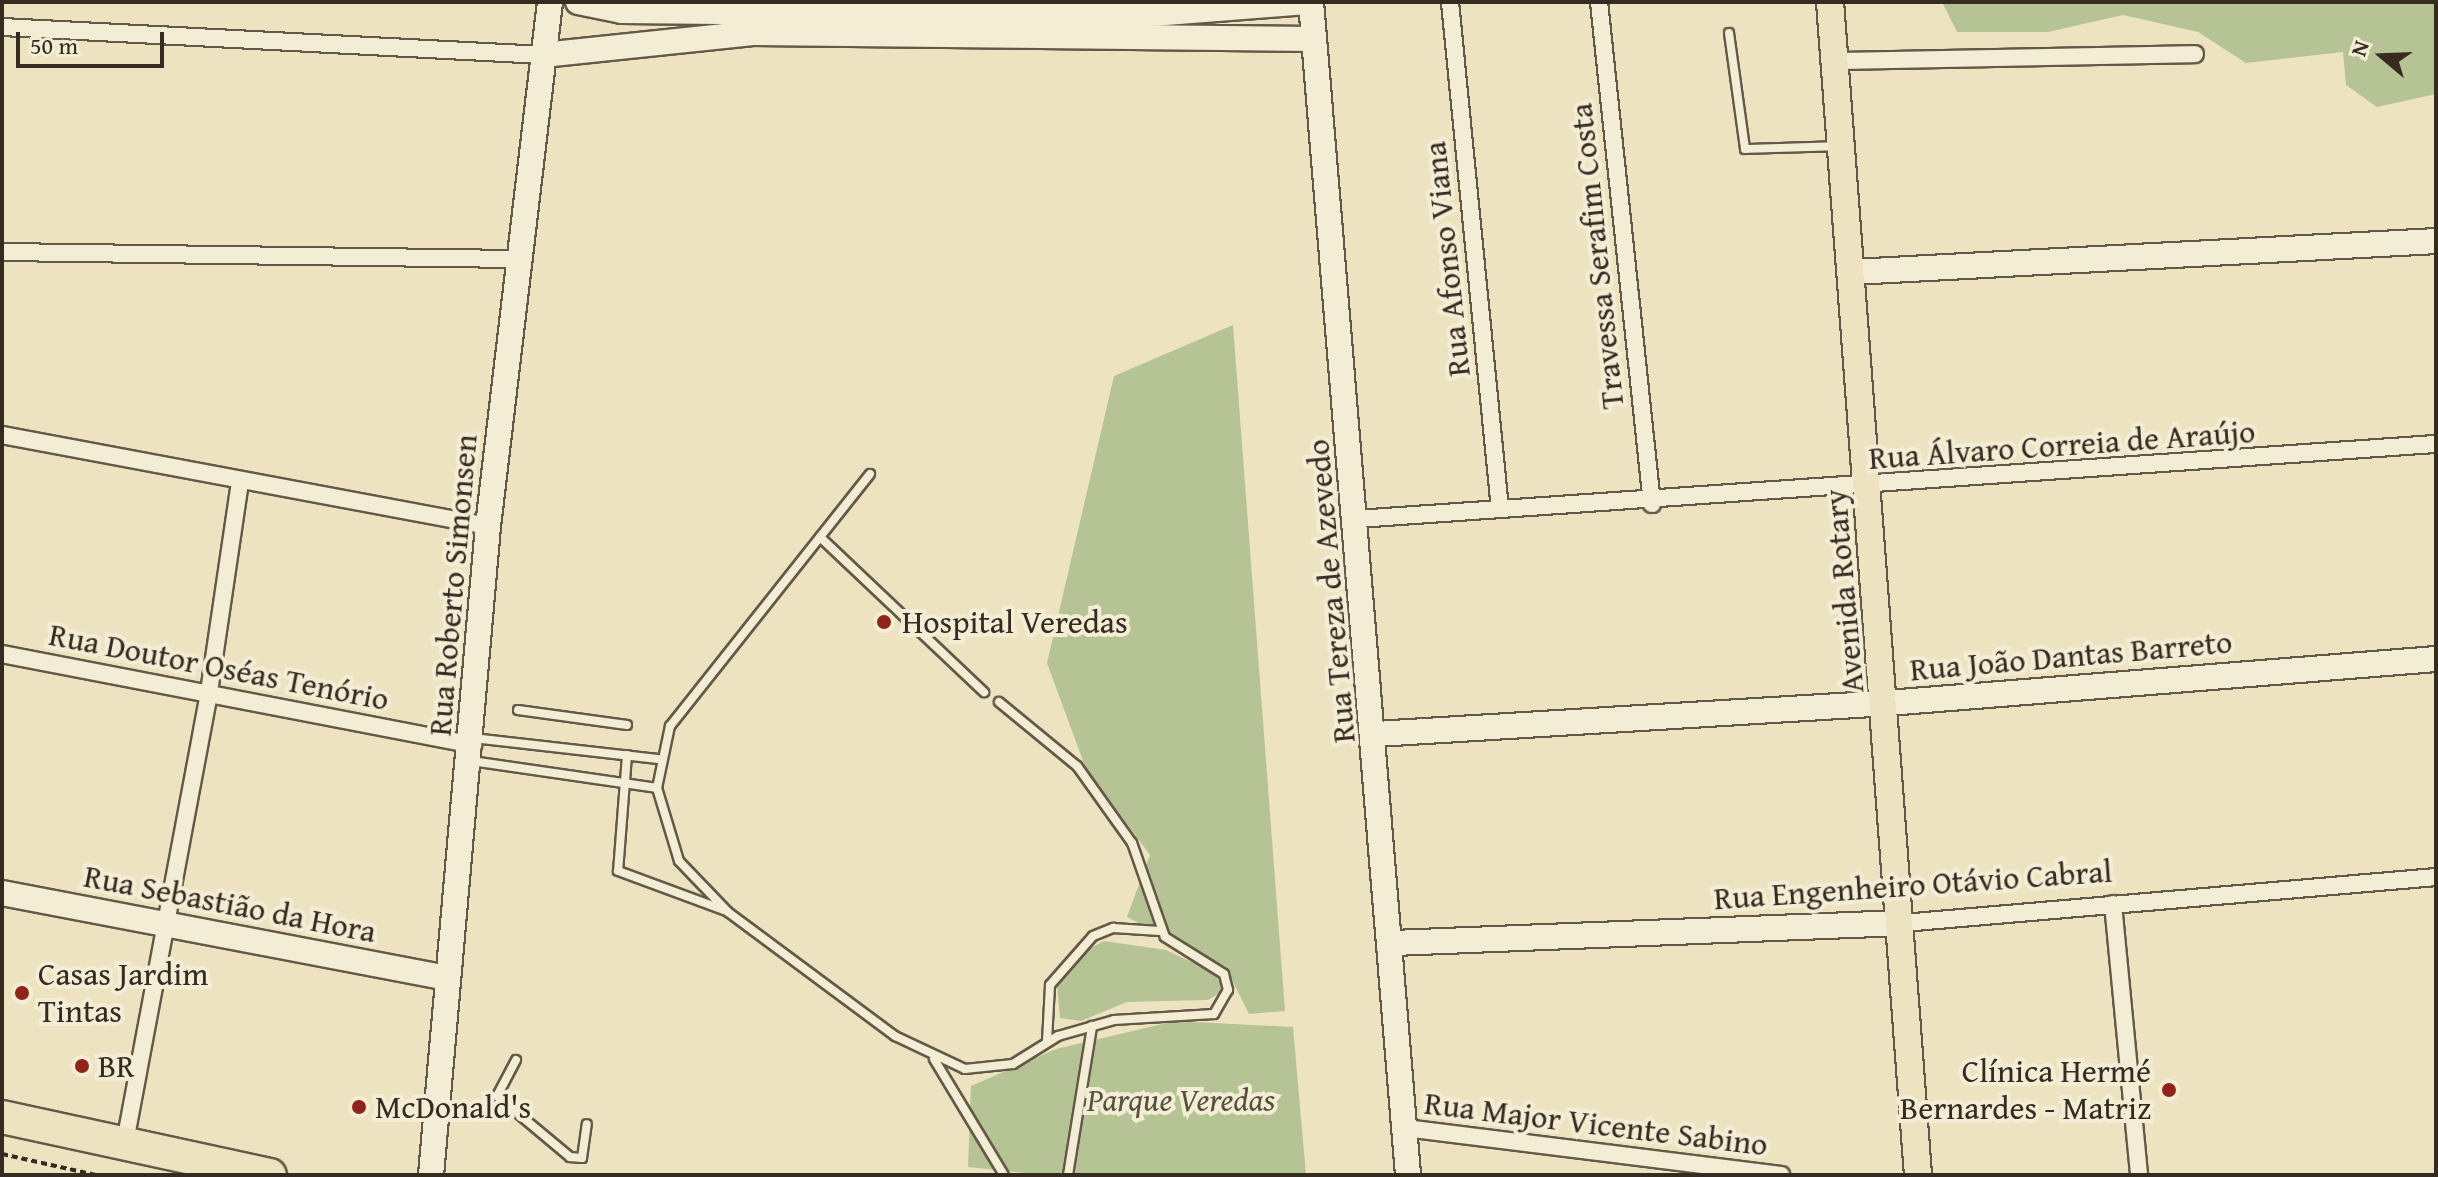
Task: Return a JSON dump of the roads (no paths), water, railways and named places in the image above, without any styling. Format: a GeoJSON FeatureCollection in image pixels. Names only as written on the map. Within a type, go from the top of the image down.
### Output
{"type":"FeatureCollection","features":[{"type":"Feature","properties":{"kind":"highway"},"geometry":{"type":"LineString","coordinates":[[2,1117],[270,1175]]}},
{"type":"Feature","properties":{"kind":"main road","name":"Avenida Rotary"},"geometry":{"type":"LineString","coordinates":[[1830,2],[1888,703],[1918,1175]]}},
{"type":"Feature","properties":{"kind":"street","name":"Rua Roberto Simonsen"},"geometry":{"type":"LineString","coordinates":[[431,1175],[446,978],[472,748],[488,526],[516,259],[550,2]]}},
{"type":"Feature","properties":{"kind":"street"},"geometry":{"type":"LineString","coordinates":[[578,2],[622,11],[1127,16],[1310,2]]}},
{"type":"Feature","properties":{"kind":"street","name":"Rua Tereza de Azevedo"},"geometry":{"type":"LineString","coordinates":[[1310,2],[1376,734],[1408,1175]]}},
{"type":"Feature","properties":{"kind":"street","name":"Rua Afonso Viana"},"geometry":{"type":"LineString","coordinates":[[1450,2],[1500,509]]}},
{"type":"Feature","properties":{"kind":"street","name":"Travessa Serafim Costa"},"geometry":{"type":"LineString","coordinates":[[1599,2],[1652,504]]}},
{"type":"Feature","properties":{"kind":"street"},"geometry":{"type":"LineString","coordinates":[[2,27],[543,55],[753,33],[1313,39]]}},
{"type":"Feature","properties":{"kind":"street"},"geometry":{"type":"LineString","coordinates":[[1835,61],[2195,54]]}},
{"type":"Feature","properties":{"kind":"street"},"geometry":{"type":"LineString","coordinates":[[1853,272],[2436,241]]}},
{"type":"Feature","properties":{"kind":"street"},"geometry":{"type":"LineString","coordinates":[[2,252],[516,259]]}},
{"type":"Feature","properties":{"kind":"street"},"geometry":{"type":"LineString","coordinates":[[2,435],[488,526]]}},
{"type":"Feature","properties":{"kind":"street","name":"Rua Álvaro Correia de Araújo"},"geometry":{"type":"LineString","coordinates":[[1357,519],[1500,509],[1652,504],[2436,444]]}},
{"type":"Feature","properties":{"kind":"street"},"geometry":{"type":"LineString","coordinates":[[125,1142],[163,924],[209,692],[240,482]]}},
{"type":"Feature","properties":{"kind":"street","name":"Rua Doutor Oséas Tenório"},"geometry":{"type":"LineString","coordinates":[[2,654],[209,692],[472,748]]}},
{"type":"Feature","properties":{"kind":"street","name":"Rua João Dantas Barreto"},"geometry":{"type":"LineString","coordinates":[[1376,734],[1888,703],[2436,659]]}},
{"type":"Feature","properties":{"kind":"street","name":"Rua Engenheiro Otávio Cabral"},"geometry":{"type":"LineString","coordinates":[[1393,943],[1903,923],[2436,877]]}},
{"type":"Feature","properties":{"kind":"street","name":"Rua Sebastião da Hora"},"geometry":{"type":"LineString","coordinates":[[2,893],[446,978]]}},
{"type":"Feature","properties":{"kind":"street"},"geometry":{"type":"LineString","coordinates":[[2113,904],[2139,1175]]}},
{"type":"Feature","properties":{"kind":"street","name":"Rua Major Vicente Sabino"},"geometry":{"type":"LineString","coordinates":[[1405,1128],[1781,1175]]}},
{"type":"Feature","properties":{"kind":"lane"},"geometry":{"type":"LineString","coordinates":[[1729,33],[1745,149],[1842,146]]}},
{"type":"Feature","properties":{"kind":"lane"},"geometry":{"type":"LineString","coordinates":[[870,474],[670,726],[658,759],[657,788],[679,861],[728,912],[934,1059],[1004,1175]]}},
{"type":"Feature","properties":{"kind":"lane"},"geometry":{"type":"LineString","coordinates":[[820,537],[984,692]]}},
{"type":"Feature","properties":{"kind":"lane"},"geometry":{"type":"LineString","coordinates":[[999,702],[1077,766],[1132,843],[1160,931]]}},
{"type":"Feature","properties":{"kind":"lane"},"geometry":{"type":"LineString","coordinates":[[518,710],[627,725]]}},
{"type":"Feature","properties":{"kind":"lane"},"geometry":{"type":"LineString","coordinates":[[472,748],[658,759]]}},
{"type":"Feature","properties":{"kind":"lane"},"geometry":{"type":"LineString","coordinates":[[472,748],[626,784],[657,788]]}},
{"type":"Feature","properties":{"kind":"lane"},"geometry":{"type":"LineString","coordinates":[[627,755],[618,871],[728,912]]}},
{"type":"Feature","properties":{"kind":"lane"},"geometry":{"type":"LineString","coordinates":[[934,1059],[992,1070],[1047,1041],[1092,1026],[1214,1014],[1220,1007],[1224,974],[1160,931],[1113,928],[1093,936],[1045,996],[1047,1041]]}},
{"type":"Feature","properties":{"kind":"lane"},"geometry":{"type":"LineString","coordinates":[[1068,1175],[1092,1026]]}},
{"type":"Feature","properties":{"kind":"lane"},"geometry":{"type":"LineString","coordinates":[[516,1060],[497,1096],[570,1157],[582,1158],[587,1124]]}},
{"type":"Feature","properties":{"kind":"place","name":"Hospital Veredas"},"geometry":{"type":"Point","coordinates":[884,622]}},
{"type":"Feature","properties":{"kind":"place","name":"Casas Jardim Tintas"},"geometry":{"type":"Point","coordinates":[22,993]}},
{"type":"Feature","properties":{"kind":"place","name":"BR"},"geometry":{"type":"Point","coordinates":[82,1066]}},
{"type":"Feature","properties":{"kind":"place","name":"Clínica Hermé Bernardes - Matriz"},"geometry":{"type":"Point","coordinates":[2169,1090]}},
{"type":"Feature","properties":{"kind":"place","name":"McDonald's"},"geometry":{"type":"Point","coordinates":[359,1107]}},
{"type":"Feature","properties":{"kind":"park label","name":"Parque Veredas"},"geometry":{"type":"Point","coordinates":[1181,1100]}}]}
